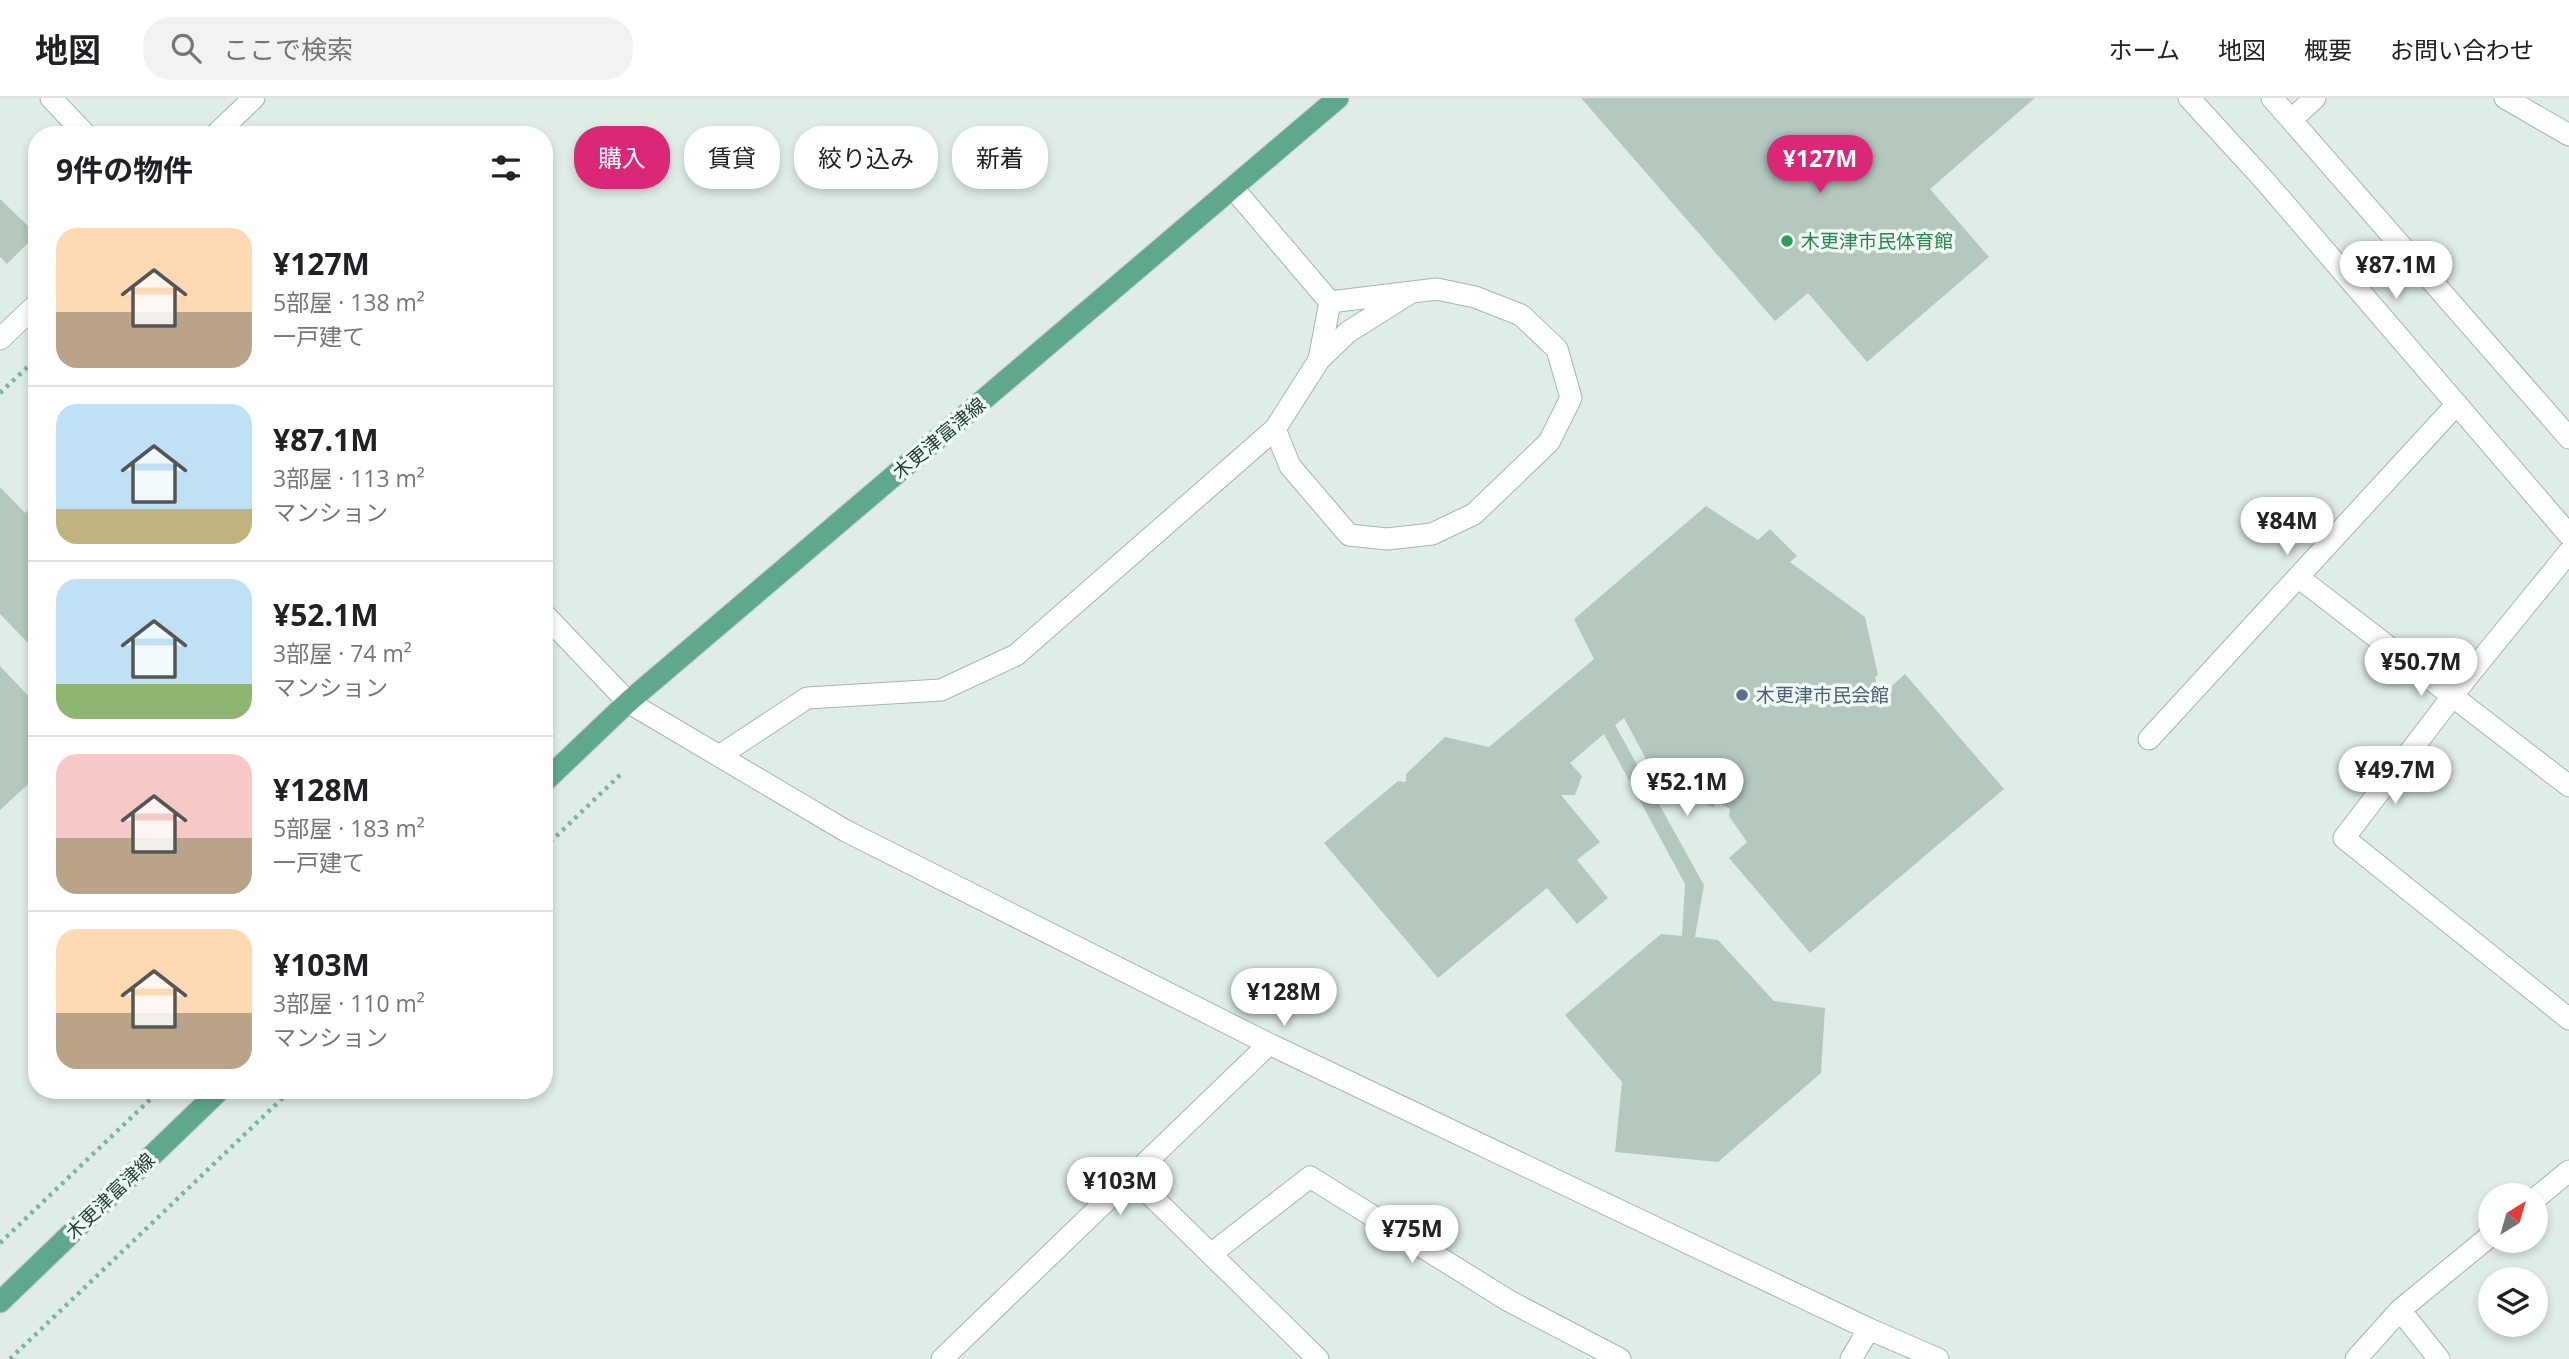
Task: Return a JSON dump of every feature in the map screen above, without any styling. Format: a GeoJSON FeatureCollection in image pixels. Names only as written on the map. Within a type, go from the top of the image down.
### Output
{"type":"FeatureCollection","features":[{"type":"Feature","properties":{"kind":"main road","name":"木更津富津線"},"geometry":{"type":"LineString","coordinates":[[553,773],[628,702],[1338,98]]}},
{"type":"Feature","properties":{"kind":"main road","name":"木更津富津線"},"geometry":{"type":"LineString","coordinates":[[0,1302],[211,1099]]}},
{"type":"Feature","properties":{"kind":"street"},"geometry":{"type":"LineString","coordinates":[[51,98],[77,126]]}},
{"type":"Feature","properties":{"kind":"street"},"geometry":{"type":"LineString","coordinates":[[224,126],[254,98]]}},
{"type":"Feature","properties":{"kind":"street"},"geometry":{"type":"LineString","coordinates":[[2189,98],[2265,181],[2569,535]]}},
{"type":"Feature","properties":{"kind":"street"},"geometry":{"type":"LineString","coordinates":[[2272,98],[2569,438]]}},
{"type":"Feature","properties":{"kind":"street"},"geometry":{"type":"LineString","coordinates":[[2291,120],[2315,98]]}},
{"type":"Feature","properties":{"kind":"street"},"geometry":{"type":"LineString","coordinates":[[2505,98],[2569,135]]}},
{"type":"Feature","properties":{"kind":"street"},"geometry":{"type":"LineString","coordinates":[[1233,188],[1330,302]]}},
{"type":"Feature","properties":{"kind":"street"},"geometry":{"type":"LineString","coordinates":[[1275,429],[1290,466],[1349,535],[1387,539],[1432,534],[1474,514],[1549,442],[1571,398],[1557,349],[1521,316],[1486,302],[1437,289],[1330,302]]}},
{"type":"Feature","properties":{"kind":"street"},"geometry":{"type":"LineString","coordinates":[[719,756],[807,698],[941,690],[1016,654],[1275,429],[1319,360],[1348,332],[1413,291]]}},
{"type":"Feature","properties":{"kind":"street"},"geometry":{"type":"LineString","coordinates":[[1319,360],[1330,302]]}},
{"type":"Feature","properties":{"kind":"street"},"geometry":{"type":"LineString","coordinates":[[0,339],[28,313]]}},
{"type":"Feature","properties":{"kind":"street"},"geometry":{"type":"LineString","coordinates":[[2149,739],[2456,404]]}},
{"type":"Feature","properties":{"kind":"street"},"geometry":{"type":"LineString","coordinates":[[2569,552],[2453,696],[2344,838],[2569,1019]]}},
{"type":"Feature","properties":{"kind":"street"},"geometry":{"type":"LineString","coordinates":[[2298,577],[2569,786]]}},
{"type":"Feature","properties":{"kind":"street"},"geometry":{"type":"LineString","coordinates":[[553,623],[628,702],[846,831],[1269,1044],[1869,1329],[1938,1359]]}},
{"type":"Feature","properties":{"kind":"street"},"geometry":{"type":"LineString","coordinates":[[952,1356],[1269,1044]]}},
{"type":"Feature","properties":{"kind":"street"},"geometry":{"type":"LineString","coordinates":[[2548,1188],[2569,1171]]}},
{"type":"Feature","properties":{"kind":"street"},"geometry":{"type":"LineString","coordinates":[[1132,1176],[1318,1359]]}},
{"type":"Feature","properties":{"kind":"street"},"geometry":{"type":"LineString","coordinates":[[1211,1254],[1310,1177],[1509,1301],[1620,1359]]}},
{"type":"Feature","properties":{"kind":"street"},"geometry":{"type":"LineString","coordinates":[[2356,1359],[2400,1310],[2478,1246]]}},
{"type":"Feature","properties":{"kind":"street"},"geometry":{"type":"LineString","coordinates":[[2400,1310],[2439,1359]]}},
{"type":"Feature","properties":{"kind":"street"},"geometry":{"type":"LineString","coordinates":[[1851,1359],[1869,1329]]}},
{"type":"Feature","properties":{"kind":"path"},"geometry":{"type":"LineString","coordinates":[[0,393],[28,367]]}},
{"type":"Feature","properties":{"kind":"path"},"geometry":{"type":"LineString","coordinates":[[553,839],[621,774]]}},
{"type":"Feature","properties":{"kind":"path"},"geometry":{"type":"LineString","coordinates":[[0,1243],[151,1099]]}},
{"type":"Feature","properties":{"kind":"path"},"geometry":{"type":"LineString","coordinates":[[10,1359],[282,1099]]}},
{"type":"Feature","properties":{"kind":"building","name":"木更津市民体育館"},"geometry":{"type":"Polygon","coordinates":[[[1581,98],[2035,98],[1930,189],[1989,257],[1867,362],[1808,293],[1775,321],[1581,98]]]}},
{"type":"Feature","properties":{"kind":"building"},"geometry":{"type":"Polygon","coordinates":[[[0,199],[28,226],[28,243],[7,264],[0,257],[0,199]]]}},
{"type":"Feature","properties":{"kind":"building"},"geometry":{"type":"Polygon","coordinates":[[[0,487],[25,513],[28,510],[28,643],[0,614],[0,487]]]}},
{"type":"Feature","properties":{"kind":"building"},"geometry":{"type":"Polygon","coordinates":[[[1706,506],[1758,540],[1770,529],[1797,556],[1790,562],[1865,617],[1878,675],[1875,677],[1877,685],[1887,690],[1905,674],[2004,789],[1810,953],[1729,858],[1747,842],[1729,816],[1730,809],[1717,802],[1713,807],[1661,787],[1624,718],[1615,725],[1704,885],[1695,937],[1718,940],[1774,1001],[1825,1008],[1821,1073],[1718,1162],[1615,1152],[1622,1082],[1565,1015],[1661,934],[1682,936],[1685,884],[1604,734],[1570,763],[1582,776],[1575,795],[1561,795],[1600,842],[1577,860],[1608,898],[1577,924],[1547,888],[1438,978],[1324,843],[1398,781],[1406,782],[1406,774],[1445,737],[1489,747],[1594,659],[1574,619],[1706,506]]]}},
{"type":"Feature","properties":{"kind":"building"},"geometry":{"type":"Polygon","coordinates":[[[0,666],[28,696],[28,784],[0,810],[0,666]]]}},
{"type":"Feature","properties":{"kind":"place","name":"木更津市民体育館"},"geometry":{"type":"Point","coordinates":[1787,241]}},
{"type":"Feature","properties":{"kind":"place","name":"木更津市民会館"},"geometry":{"type":"Point","coordinates":[1742,695]}}]}
